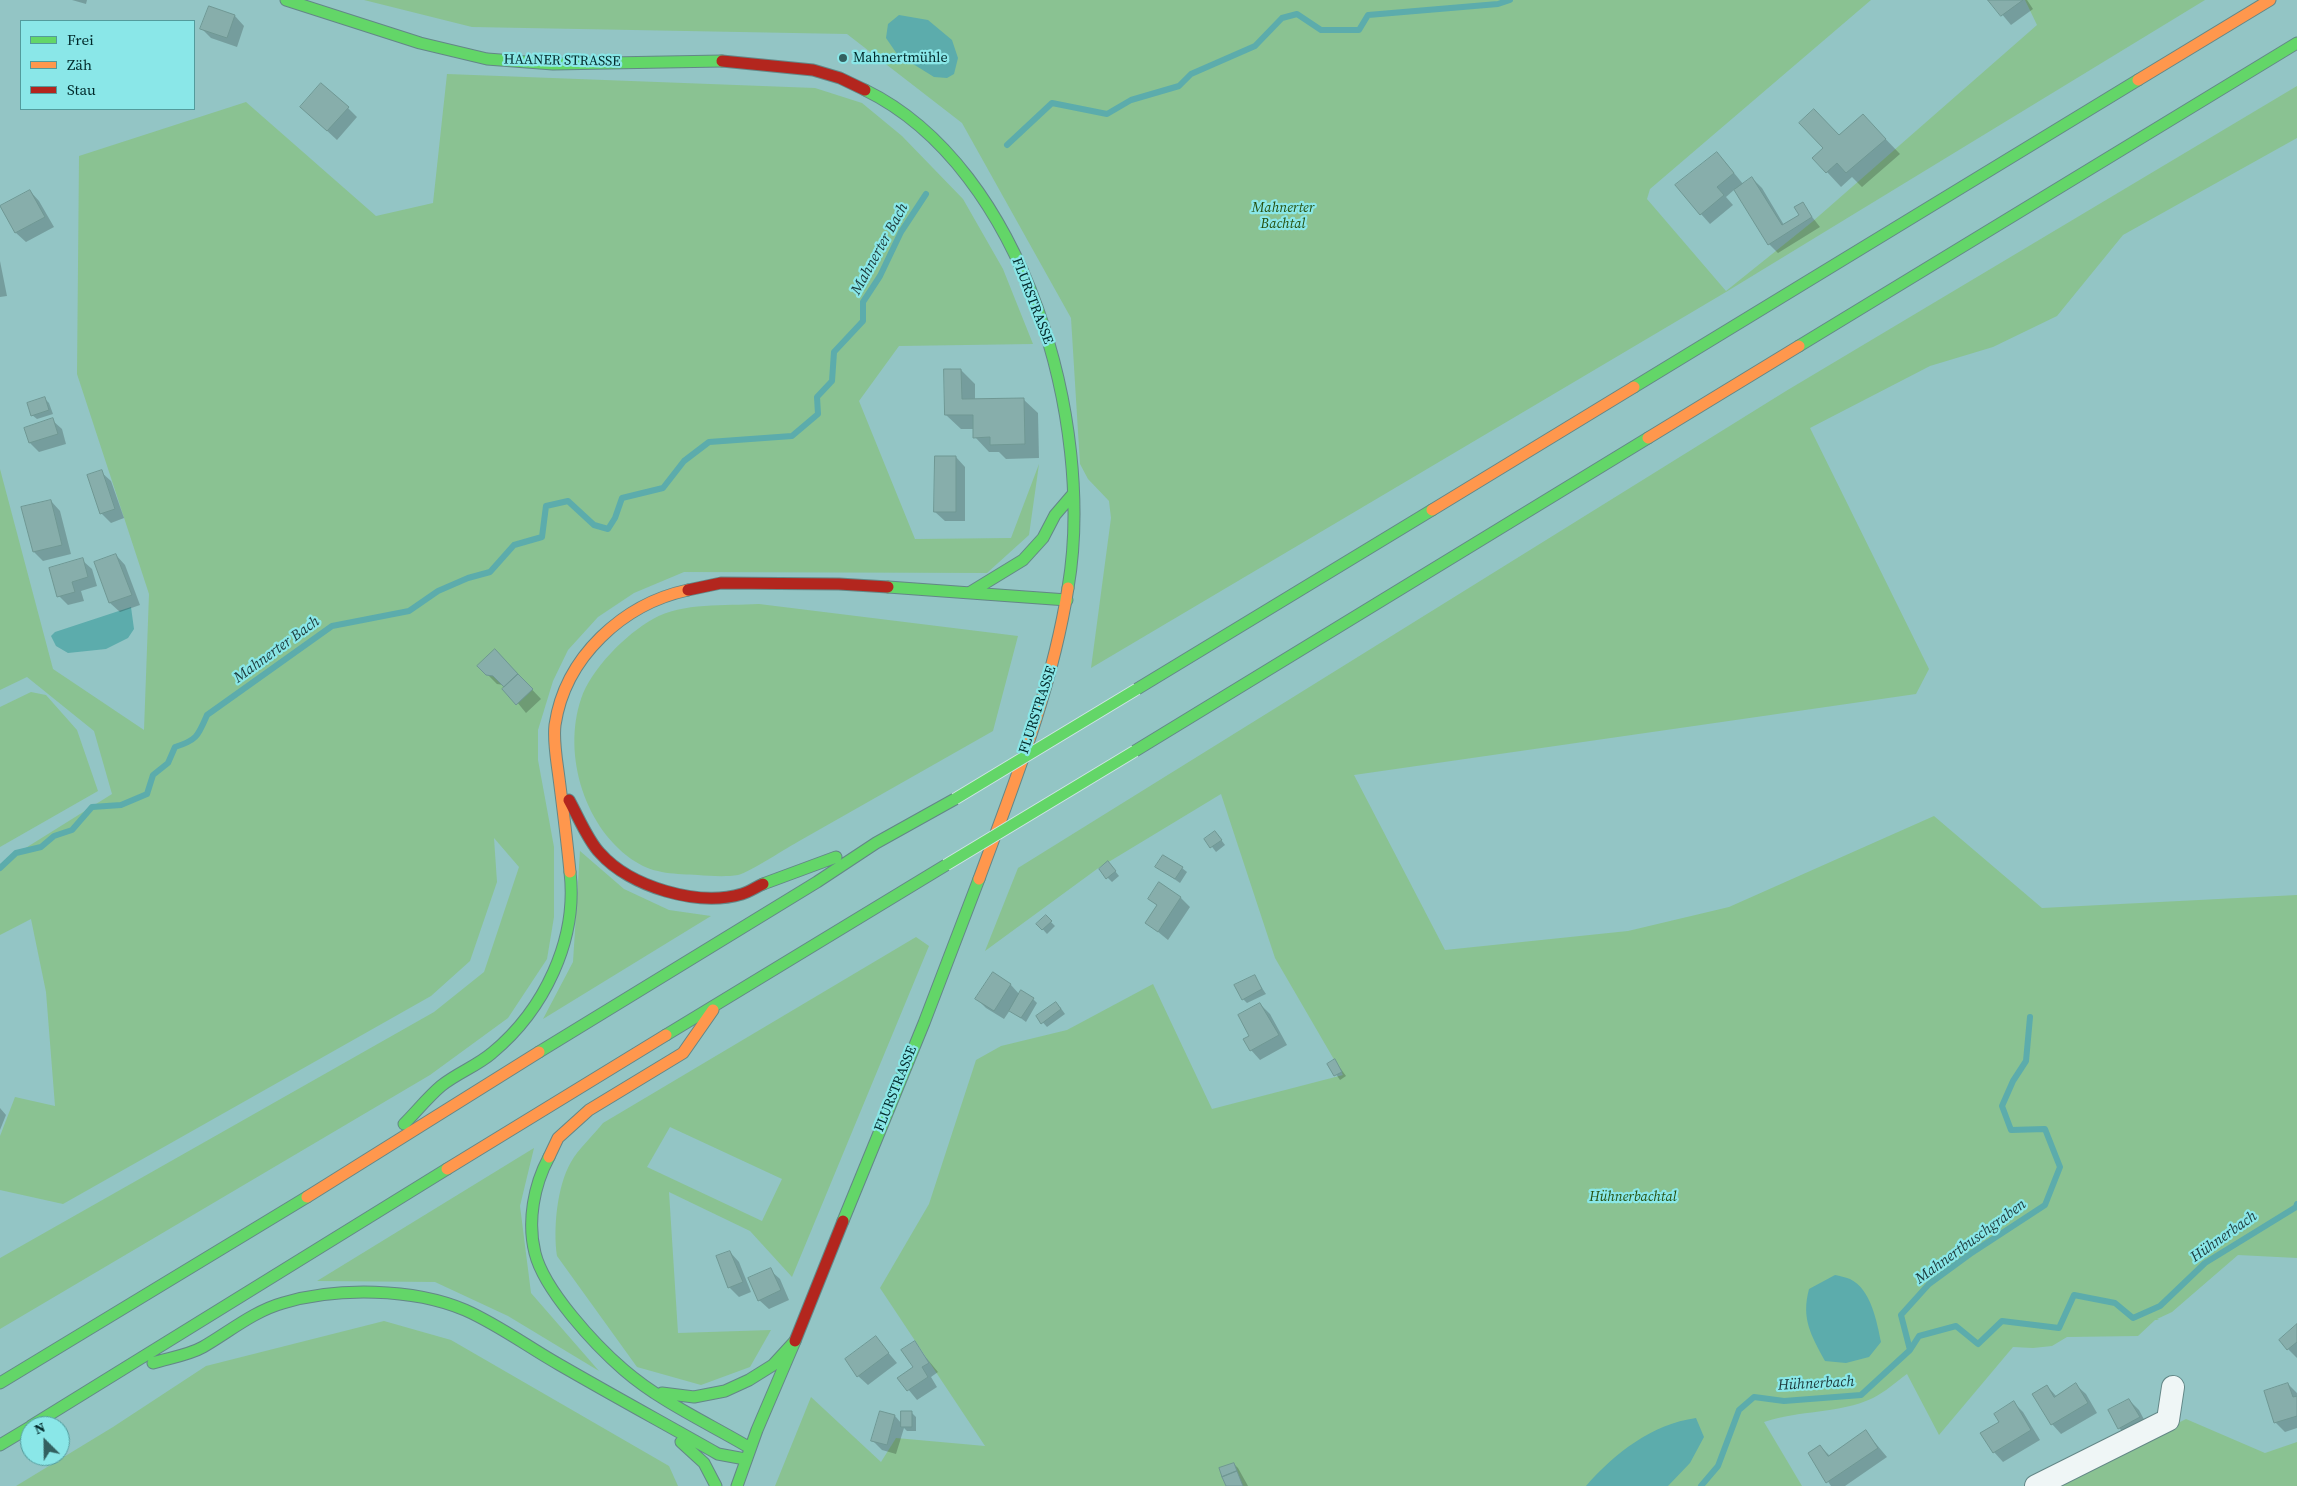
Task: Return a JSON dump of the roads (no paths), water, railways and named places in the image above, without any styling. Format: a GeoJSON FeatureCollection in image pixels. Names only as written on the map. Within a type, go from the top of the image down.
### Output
{"type":"FeatureCollection","features":[{"type":"Feature","properties":{"kind":"main road","name":"HAANER STRASSE"},"geometry":{"type":"LineString","coordinates":[[286,0],[450,53],[517,63],[583,64],[733,60]]}},
{"type":"Feature","properties":{"kind":"main road"},"geometry":{"type":"LineString","coordinates":[[0,1383],[368,1160],[515,1066],[817,882],[876,843],[955,799],[1137,689],[2270,0]]}},
{"type":"Feature","properties":{"kind":"main road"},"geometry":{"type":"LineString","coordinates":[[47,1416],[720,1001],[1135,751],[2297,43]]}},
{"type":"Feature","properties":{"kind":"main road","name":"FLURSTRASSE"},"geometry":{"type":"LineString","coordinates":[[733,60],[806,68],[837,76],[873,95],[904,116],[936,142],[980,192],[1003,230],[1026,277],[1055,362],[1068,420],[1073,494],[1073,544],[1067,600],[1060,640],[1046,691],[964,923],[837,1232],[737,1486]]}},
{"type":"Feature","properties":{"kind":"main road"},"geometry":{"type":"LineString","coordinates":[[969,593],[1023,560],[1043,538],[1055,515],[1073,494]]}},
{"type":"Feature","properties":{"kind":"main road"},"geometry":{"type":"LineString","coordinates":[[368,1160],[442,1086],[492,1052],[520,1024],[542,994],[559,962],[569,921],[572,886],[555,726],[564,693],[580,661],[606,631],[644,605],[679,592],[721,583],[839,584],[1067,600]]}},
{"type":"Feature","properties":{"kind":"main road"},"geometry":{"type":"LineString","coordinates":[[561,786],[584,830],[599,853],[624,874],[661,890],[704,898],[741,894],[780,877],[876,843]]}},
{"type":"Feature","properties":{"kind":"main road"},"geometry":{"type":"LineString","coordinates":[[720,1001],[683,1053],[589,1110],[558,1138],[541,1172],[532,1209],[535,1253],[550,1287],[588,1334],[624,1370],[748,1454]]}},
{"type":"Feature","properties":{"kind":"main road"},"geometry":{"type":"LineString","coordinates":[[111,1377],[202,1348],[248,1319],[282,1303],[326,1295],[372,1292],[421,1297],[464,1310],[507,1332],[540,1354],[718,1454],[748,1454]]}},
{"type":"Feature","properties":{"kind":"main road"},"geometry":{"type":"LineString","coordinates":[[656,1393],[694,1396],[725,1391],[750,1380],[773,1364],[795,1341]]}},
{"type":"Feature","properties":{"kind":"main road"},"geometry":{"type":"LineString","coordinates":[[660,1422],[704,1463],[716,1486]]}},
{"type":"Feature","properties":{"kind":"main road"},"geometry":{"type":"LineString","coordinates":[[0,1445],[20,1432]]}},
{"type":"Feature","properties":{"kind":"street"},"geometry":{"type":"LineString","coordinates":[[2036,1486],[2168,1420],[2173,1387]]}},
{"type":"Feature","properties":{"kind":"water"},"geometry":{"type":"Polygon","coordinates":[[[899,15],[928,20],[952,40],[958,58],[954,74],[947,78],[934,77],[897,54],[886,38],[888,24],[899,15]]]}},
{"type":"Feature","properties":{"kind":"water"},"geometry":{"type":"Polygon","coordinates":[[[131,607],[134,629],[128,638],[106,649],[68,653],[56,646],[51,636],[55,632],[131,607]]]}},
{"type":"Feature","properties":{"kind":"water"},"geometry":{"type":"Polygon","coordinates":[[[1835,1275],[1850,1279],[1857,1284],[1863,1290],[1872,1307],[1881,1342],[1869,1357],[1846,1363],[1825,1361],[1812,1335],[1806,1309],[1809,1289],[1835,1275]]]}},
{"type":"Feature","properties":{"kind":"water"},"geometry":{"type":"Polygon","coordinates":[[[1696,1418],[1704,1437],[1690,1463],[1668,1486],[1586,1486],[1609,1462],[1635,1442],[1664,1427],[1696,1418]]]}},
{"type":"Feature","properties":{"kind":"waterway","name":"Mahnerter Bach"},"geometry":{"type":"LineString","coordinates":[[1007,145],[1052,103],[1107,114],[1131,100],[1179,86],[1191,74],[1255,46],[1282,18],[1297,14],[1321,30],[1359,30],[1368,15],[1498,4],[1510,0]]}},
{"type":"Feature","properties":{"kind":"waterway","name":"Mahnerter Bach"},"geometry":{"type":"LineString","coordinates":[[0,868],[16,853],[41,847],[54,836],[72,830],[92,807],[121,805],[147,794],[153,775],[168,763],[175,747],[188,742],[196,736],[207,715],[332,626],[409,611],[438,591],[468,578],[490,572],[514,545],[542,537],[546,506],[568,501],[594,525],[608,529],[615,518],[622,498],[663,488],[684,461],[709,442],[792,436],[818,414],[817,397],[832,381],[834,352],[863,321],[863,302],[880,276],[901,232],[926,194]]}},
{"type":"Feature","properties":{"kind":"waterway","name":"Mahnertbuschgraben"},"geometry":{"type":"LineString","coordinates":[[1910,1350],[1901,1315],[1929,1284],[1970,1254],[2045,1205],[2060,1167],[2045,1129],[2011,1130],[2002,1106],[2013,1081],[2026,1061],[2030,1017]]}},
{"type":"Feature","properties":{"kind":"waterway","name":"Hühnerbach"},"geometry":{"type":"LineString","coordinates":[[1701,1486],[1718,1466],[1739,1410],[1754,1397],[1784,1401],[1861,1395],[1910,1350],[1919,1336],[1956,1326],[1978,1344],[2002,1321],[2059,1328],[2074,1295],[2115,1303],[2133,1318],[2160,1306],[2205,1263],[2296,1207],[2297,1204]]}},
{"type":"Feature","properties":{"kind":"place","name":"Mahnertmühle"},"geometry":{"type":"Point","coordinates":[843,58]}},
{"type":"Feature","properties":{"kind":"park label","name":"Mahnerter Bachtal"},"geometry":{"type":"Point","coordinates":[1283,216]}},
{"type":"Feature","properties":{"kind":"park label","name":"Hühnerbachtal"},"geometry":{"type":"Point","coordinates":[1633,1197]}}]}
